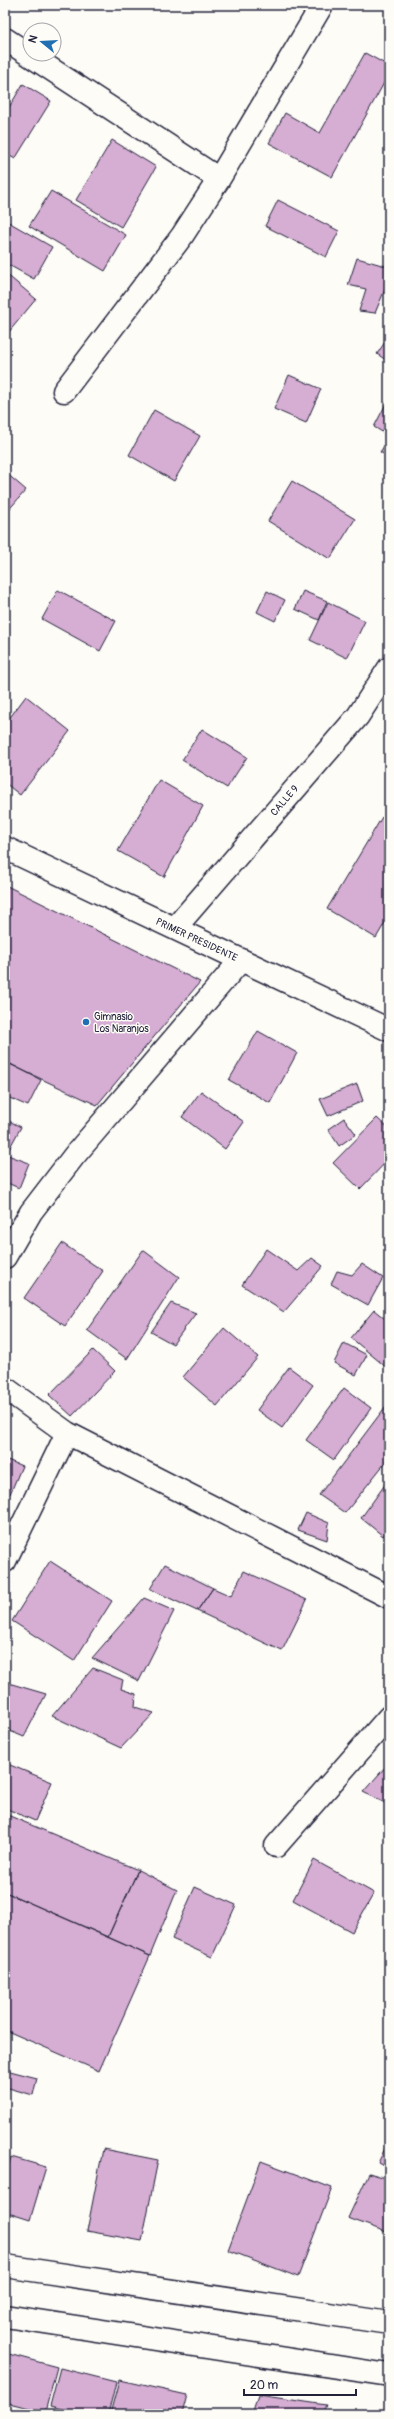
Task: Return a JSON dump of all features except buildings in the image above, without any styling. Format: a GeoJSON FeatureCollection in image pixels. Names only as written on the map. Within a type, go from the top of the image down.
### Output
{"type":"FeatureCollection","features":[{"type":"Feature","properties":{"kind":"main road"},"geometry":{"type":"LineString","coordinates":[[64,391],[182,236],[219,178],[322,5]]}},
{"type":"Feature","properties":{"kind":"main road"},"geometry":{"type":"LineString","coordinates":[[5,39],[219,178]]}},
{"type":"Feature","properties":{"kind":"main road","name":"CALLE 9"},"geometry":{"type":"LineString","coordinates":[[175,928],[358,716],[389,668]]}},
{"type":"Feature","properties":{"kind":"main road","name":"PRIMER PRESIDENTE"},"geometry":{"type":"LineString","coordinates":[[5,848],[389,1030]]}},
{"type":"Feature","properties":{"kind":"main road"},"geometry":{"type":"LineString","coordinates":[[5,1257],[31,1212],[74,1156],[241,960]]}},
{"type":"Feature","properties":{"kind":"main road"},"geometry":{"type":"LineString","coordinates":[[5,1388],[67,1433],[389,1596]]}},
{"type":"Feature","properties":{"kind":"main road"},"geometry":{"type":"LineString","coordinates":[[5,1561],[67,1433]]}},
{"type":"Feature","properties":{"kind":"main road"},"geometry":{"type":"LineString","coordinates":[[276,1846],[389,1717]]}},
{"type":"Feature","properties":{"kind":"main road"},"geometry":{"type":"LineString","coordinates":[[5,2266],[389,2323]]}},
{"type":"Feature","properties":{"kind":"main road"},"geometry":{"type":"LineString","coordinates":[[5,2316],[389,2375]]}},
{"type":"Feature","properties":{"kind":"place","name":"Gimnasio Los Naranjos"},"geometry":{"type":"Point","coordinates":[86,1022]}}]}
